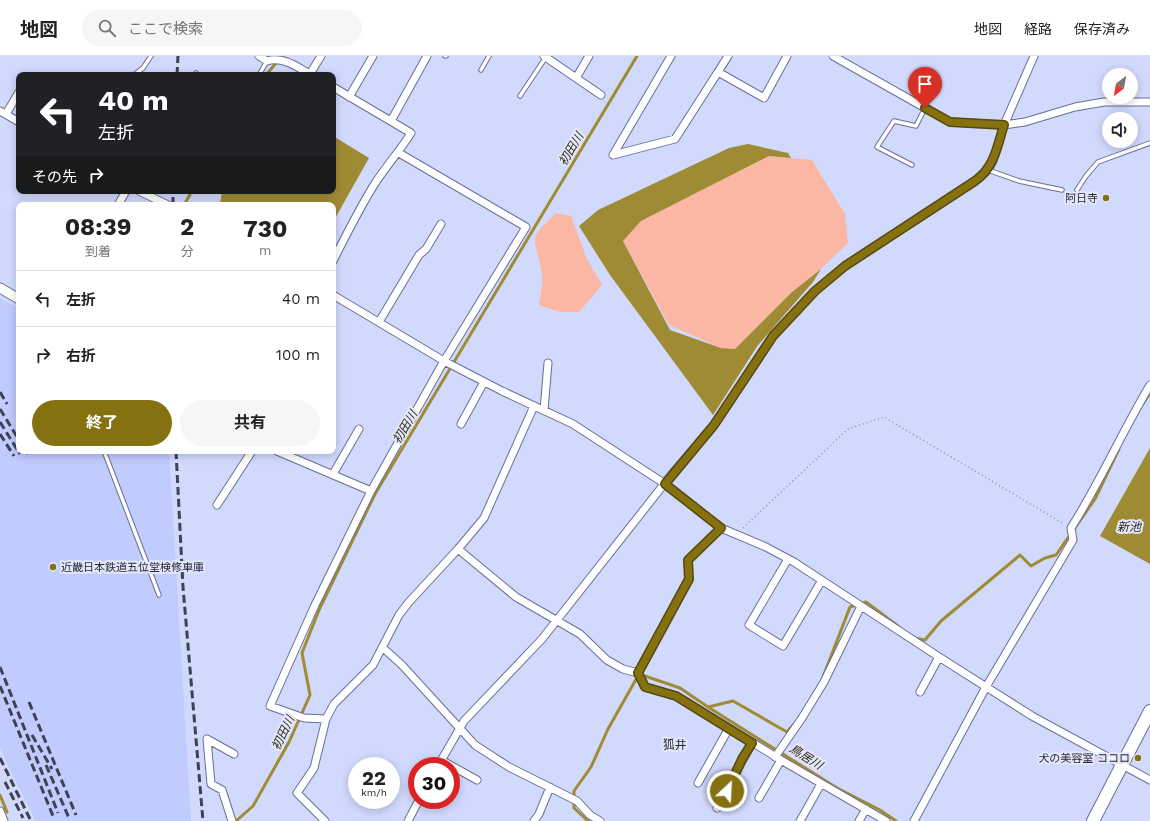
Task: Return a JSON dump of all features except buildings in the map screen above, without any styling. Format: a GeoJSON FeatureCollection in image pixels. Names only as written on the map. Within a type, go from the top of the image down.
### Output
{"type":"FeatureCollection","features":[{"type":"Feature","properties":{"kind":"highway"},"geometry":{"type":"LineString","coordinates":[[1093,821],[1121,764],[1150,711]]}},
{"type":"Feature","properties":{"kind":"street"},"geometry":{"type":"LineString","coordinates":[[259,56],[267,61],[275,58],[287,62],[305,72]]}},
{"type":"Feature","properties":{"kind":"street"},"geometry":{"type":"LineString","coordinates":[[313,72],[321,56]]}},
{"type":"Feature","properties":{"kind":"street"},"geometry":{"type":"LineString","coordinates":[[349,97],[373,56]]}},
{"type":"Feature","properties":{"kind":"street"},"geometry":{"type":"LineString","coordinates":[[391,121],[427,56]]}},
{"type":"Feature","properties":{"kind":"street"},"geometry":{"type":"LineString","coordinates":[[576,78],[589,56]]}},
{"type":"Feature","properties":{"kind":"street"},"geometry":{"type":"LineString","coordinates":[[671,56],[614,155],[675,139],[728,56]]}},
{"type":"Feature","properties":{"kind":"street"},"geometry":{"type":"LineString","coordinates":[[718,72],[764,98],[787,56]]}},
{"type":"Feature","properties":{"kind":"street"},"geometry":{"type":"LineString","coordinates":[[832,56],[950,122],[1004,125],[1025,122],[1075,107],[1104,102],[1150,102]]}},
{"type":"Feature","properties":{"kind":"street"},"geometry":{"type":"LineString","coordinates":[[442,757],[458,728],[530,652],[714,425],[773,336],[815,291],[845,266],[975,181],[988,170],[993,161],[1004,125],[1034,56]]}},
{"type":"Feature","properties":{"kind":"street"},"geometry":{"type":"LineString","coordinates":[[545,57],[601,95]]}},
{"type":"Feature","properties":{"kind":"street"},"geometry":{"type":"LineString","coordinates":[[336,89],[411,132],[399,153],[390,162],[374,185],[336,255]]}},
{"type":"Feature","properties":{"kind":"street"},"geometry":{"type":"LineString","coordinates":[[16,96],[3,113],[16,120]]}},
{"type":"Feature","properties":{"kind":"street"},"geometry":{"type":"LineString","coordinates":[[326,719],[301,718],[270,706],[315,605],[371,491],[444,361],[526,227],[399,153]]}},
{"type":"Feature","properties":{"kind":"street"},"geometry":{"type":"LineString","coordinates":[[145,194],[162,202]]}},
{"type":"Feature","properties":{"kind":"street"},"geometry":{"type":"LineString","coordinates":[[379,322],[419,255],[426,249],[441,224]]}},
{"type":"Feature","properties":{"kind":"street"},"geometry":{"type":"LineString","coordinates":[[0,288],[16,297]]}},
{"type":"Feature","properties":{"kind":"street"},"geometry":{"type":"LineString","coordinates":[[336,297],[455,367],[590,434],[665,484],[721,528],[737,534],[788,559],[938,657],[1032,716],[1150,780]]}},
{"type":"Feature","properties":{"kind":"street"},"geometry":{"type":"LineString","coordinates":[[544,410],[548,363]]}},
{"type":"Feature","properties":{"kind":"street"},"geometry":{"type":"LineString","coordinates":[[461,424],[484,382]]}},
{"type":"Feature","properties":{"kind":"street"},"geometry":{"type":"LineString","coordinates":[[914,821],[986,687],[1073,540],[1071,528],[1090,498],[1128,422],[1150,385]]}},
{"type":"Feature","properties":{"kind":"street"},"geometry":{"type":"LineString","coordinates":[[325,821],[298,793],[310,776],[317,760],[326,719],[334,704],[366,674],[383,648],[399,615],[409,602],[458,549],[484,518],[534,406]]}},
{"type":"Feature","properties":{"kind":"street"},"geometry":{"type":"LineString","coordinates":[[333,474],[359,429]]}},
{"type":"Feature","properties":{"kind":"street"},"geometry":{"type":"LineString","coordinates":[[217,505],[250,454]]}},
{"type":"Feature","properties":{"kind":"street"},"geometry":{"type":"LineString","coordinates":[[294,454],[371,491]]}},
{"type":"Feature","properties":{"kind":"street"},"geometry":{"type":"LineString","coordinates":[[638,673],[689,579],[688,560],[721,528]]}},
{"type":"Feature","properties":{"kind":"street"},"geometry":{"type":"LineString","coordinates":[[458,549],[516,597],[585,638],[607,660],[623,669],[638,673],[645,687],[676,696],[752,743],[886,821]]}},
{"type":"Feature","properties":{"kind":"street"},"geometry":{"type":"LineString","coordinates":[[788,559],[749,625],[783,646],[822,580]]}},
{"type":"Feature","properties":{"kind":"street"},"geometry":{"type":"LineString","coordinates":[[759,798],[778,758],[781,748],[824,682],[858,604]]}},
{"type":"Feature","properties":{"kind":"street"},"geometry":{"type":"LineString","coordinates":[[383,648],[401,664],[475,745],[509,767],[577,801],[600,821]]}},
{"type":"Feature","properties":{"kind":"street"},"geometry":{"type":"LineString","coordinates":[[920,692],[938,657]]}},
{"type":"Feature","properties":{"kind":"street"},"geometry":{"type":"LineString","coordinates":[[698,782],[729,728]]}},
{"type":"Feature","properties":{"kind":"street"},"geometry":{"type":"LineString","coordinates":[[231,819],[222,790],[211,784],[207,738],[234,754]]}},
{"type":"Feature","properties":{"kind":"street"},"geometry":{"type":"LineString","coordinates":[[717,808],[752,743]]}},
{"type":"Feature","properties":{"kind":"street"},"geometry":{"type":"LineString","coordinates":[[460,772],[478,780]]}},
{"type":"Feature","properties":{"kind":"street"},"geometry":{"type":"LineString","coordinates":[[800,821],[821,784]]}},
{"type":"Feature","properties":{"kind":"street"},"geometry":{"type":"LineString","coordinates":[[534,821],[539,814],[550,787]]}},
{"type":"Feature","properties":{"kind":"street"},"geometry":{"type":"LineString","coordinates":[[408,821],[414,809]]}},
{"type":"Feature","properties":{"kind":"street"},"geometry":{"type":"LineString","coordinates":[[859,821],[866,809]]}},
{"type":"Feature","properties":{"kind":"street"},"geometry":{"type":"LineString","coordinates":[[0,812],[4,821]]}},
{"type":"Feature","properties":{"kind":"lane"},"geometry":{"type":"LineString","coordinates":[[138,72],[143,68],[151,56]]}},
{"type":"Feature","properties":{"kind":"lane"},"geometry":{"type":"LineString","coordinates":[[481,70],[489,56]]}},
{"type":"Feature","properties":{"kind":"lane"},"geometry":{"type":"LineString","coordinates":[[520,96],[545,57]]}},
{"type":"Feature","properties":{"kind":"lane"},"geometry":{"type":"LineString","coordinates":[[261,72],[267,61]]}},
{"type":"Feature","properties":{"kind":"lane"},"geometry":{"type":"LineString","coordinates":[[912,166],[877,147],[894,121],[916,126],[925,108]]}},
{"type":"Feature","properties":{"kind":"lane"},"geometry":{"type":"LineString","coordinates":[[1077,190],[1098,162],[1150,143]]}},
{"type":"Feature","properties":{"kind":"lane"},"geometry":{"type":"LineString","coordinates":[[988,170],[1019,181],[1062,190]]}},
{"type":"Feature","properties":{"kind":"lane"},"geometry":{"type":"LineString","coordinates":[[105,454],[159,595]]}},
{"type":"Feature","properties":{"kind":"path"},"geometry":{"type":"LineString","coordinates":[[737,534],[848,429],[884,417],[1071,528]]}},
{"type":"Feature","properties":{"kind":"shaded area"},"geometry":{"type":"Polygon","coordinates":[[[769,156],[812,160],[845,214],[848,243],[824,266],[792,292],[735,349],[721,348],[669,325],[623,241],[641,221],[769,156]]]}},
{"type":"Feature","properties":{"kind":"shaded area"},"geometry":{"type":"Polygon","coordinates":[[[556,213],[571,216],[587,259],[602,285],[579,312],[560,312],[539,305],[542,279],[535,242],[536,236],[539,230],[556,213]]]}},
{"type":"Feature","properties":{"kind":"shaded area"},"geometry":{"type":"Polygon","coordinates":[[[0,298],[16,307],[16,454],[169,454],[191,821],[36,821],[11,772],[0,746],[0,298]]]}},
{"type":"Feature","properties":{"kind":"water"},"geometry":{"type":"Polygon","coordinates":[[[336,138],[369,158],[336,217],[336,202],[220,202],[222,194],[336,194],[336,138]]]}},
{"type":"Feature","properties":{"kind":"water"},"geometry":{"type":"Polygon","coordinates":[[[748,144],[788,153],[791,158],[769,156],[641,221],[623,241],[670,330],[721,348],[735,349],[792,292],[821,269],[813,282],[758,345],[713,415],[610,275],[579,226],[598,210],[729,148],[748,144]]]}},
{"type":"Feature","properties":{"kind":"water","name":"新池"},"geometry":{"type":"Polygon","coordinates":[[[1150,448],[1150,564],[1100,536],[1150,448]]]}},
{"type":"Feature","properties":{"kind":"waterway"},"geometry":{"type":"LineString","coordinates":[[269,72],[282,56]]}},
{"type":"Feature","properties":{"kind":"waterway","name":"初田川"},"geometry":{"type":"LineString","coordinates":[[236,821],[253,806],[289,742],[310,695],[302,653],[319,610],[375,494],[637,56]]}},
{"type":"Feature","properties":{"kind":"waterway"},"geometry":{"type":"LineString","coordinates":[[186,202],[190,194]]}},
{"type":"Feature","properties":{"kind":"waterway"},"geometry":{"type":"LineString","coordinates":[[1140,408],[1150,393]]}},
{"type":"Feature","properties":{"kind":"waterway"},"geometry":{"type":"LineString","coordinates":[[914,638],[925,640],[941,621],[1020,555],[1031,566],[1045,558],[1056,555],[1095,499],[1119,449]]}},
{"type":"Feature","properties":{"kind":"waterway"},"geometry":{"type":"LineString","coordinates":[[823,677],[850,607],[866,602],[898,626]]}},
{"type":"Feature","properties":{"kind":"waterway"},"geometry":{"type":"LineString","coordinates":[[588,821],[574,808],[574,791],[591,767],[608,729],[639,674],[680,688],[708,707],[733,701],[787,732],[794,724]]}},
{"type":"Feature","properties":{"kind":"waterway","name":"鳥居川"},"geometry":{"type":"LineString","coordinates":[[708,707],[837,788],[880,810],[896,821]]}},
{"type":"Feature","properties":{"kind":"waterway"},"geometry":{"type":"LineString","coordinates":[[0,795],[7,812]]}},
{"type":"Feature","properties":{"kind":"railway"},"geometry":{"type":"LineString","coordinates":[[177,72],[178,56]]}},
{"type":"Feature","properties":{"kind":"railway"},"geometry":{"type":"LineString","coordinates":[[173,194],[173,202]]}},
{"type":"Feature","properties":{"kind":"railway"},"geometry":{"type":"LineString","coordinates":[[0,392],[7,404]]}},
{"type":"Feature","properties":{"kind":"railway"},"geometry":{"type":"LineString","coordinates":[[0,409],[16,435]]}},
{"type":"Feature","properties":{"kind":"railway"},"geometry":{"type":"LineString","coordinates":[[0,422],[16,448]]}},
{"type":"Feature","properties":{"kind":"railway"},"geometry":{"type":"LineString","coordinates":[[0,434],[14,456]]}},
{"type":"Feature","properties":{"kind":"railway"},"geometry":{"type":"LineString","coordinates":[[176,454],[183,587],[203,821]]}},
{"type":"Feature","properties":{"kind":"railway"},"geometry":{"type":"LineString","coordinates":[[0,667],[58,813]]}},
{"type":"Feature","properties":{"kind":"railway"},"geometry":{"type":"LineString","coordinates":[[0,686],[53,816]]}},
{"type":"Feature","properties":{"kind":"railway"},"geometry":{"type":"LineString","coordinates":[[29,702],[76,815]]}},
{"type":"Feature","properties":{"kind":"railway"},"geometry":{"type":"LineString","coordinates":[[32,735],[52,769]]}},
{"type":"Feature","properties":{"kind":"railway"},"geometry":{"type":"LineString","coordinates":[[0,758],[31,821]]}},
{"type":"Feature","properties":{"kind":"railway"},"geometry":{"type":"LineString","coordinates":[[46,765],[69,818]]}},
{"type":"Feature","properties":{"kind":"railway"},"geometry":{"type":"LineString","coordinates":[[5,782],[23,818]]}},
{"type":"Feature","properties":{"kind":"place","name":"阿日寺"},"geometry":{"type":"Point","coordinates":[1106,198]}},
{"type":"Feature","properties":{"kind":"place","name":"近畿日本鉄道五位堂検修車庫"},"geometry":{"type":"Point","coordinates":[53,567]}},
{"type":"Feature","properties":{"kind":"place","name":"犬の美容室 ココロ"},"geometry":{"type":"Point","coordinates":[1138,758]}},
{"type":"Feature","properties":{"kind":"district","name":"狐井"},"geometry":{"type":"Point","coordinates":[675,745]}},
{"type":"Feature","properties":{"kind":"route"},"geometry":{"type":"LineString","coordinates":[[727,791],[742,759],[752,743],[676,696],[645,687],[638,673],[689,579],[688,560],[721,528],[665,484],[714,425],[756,359],[773,336],[815,291],[845,266],[975,181],[988,170],[993,161],[1004,125],[950,122],[925,108]]}}]}
